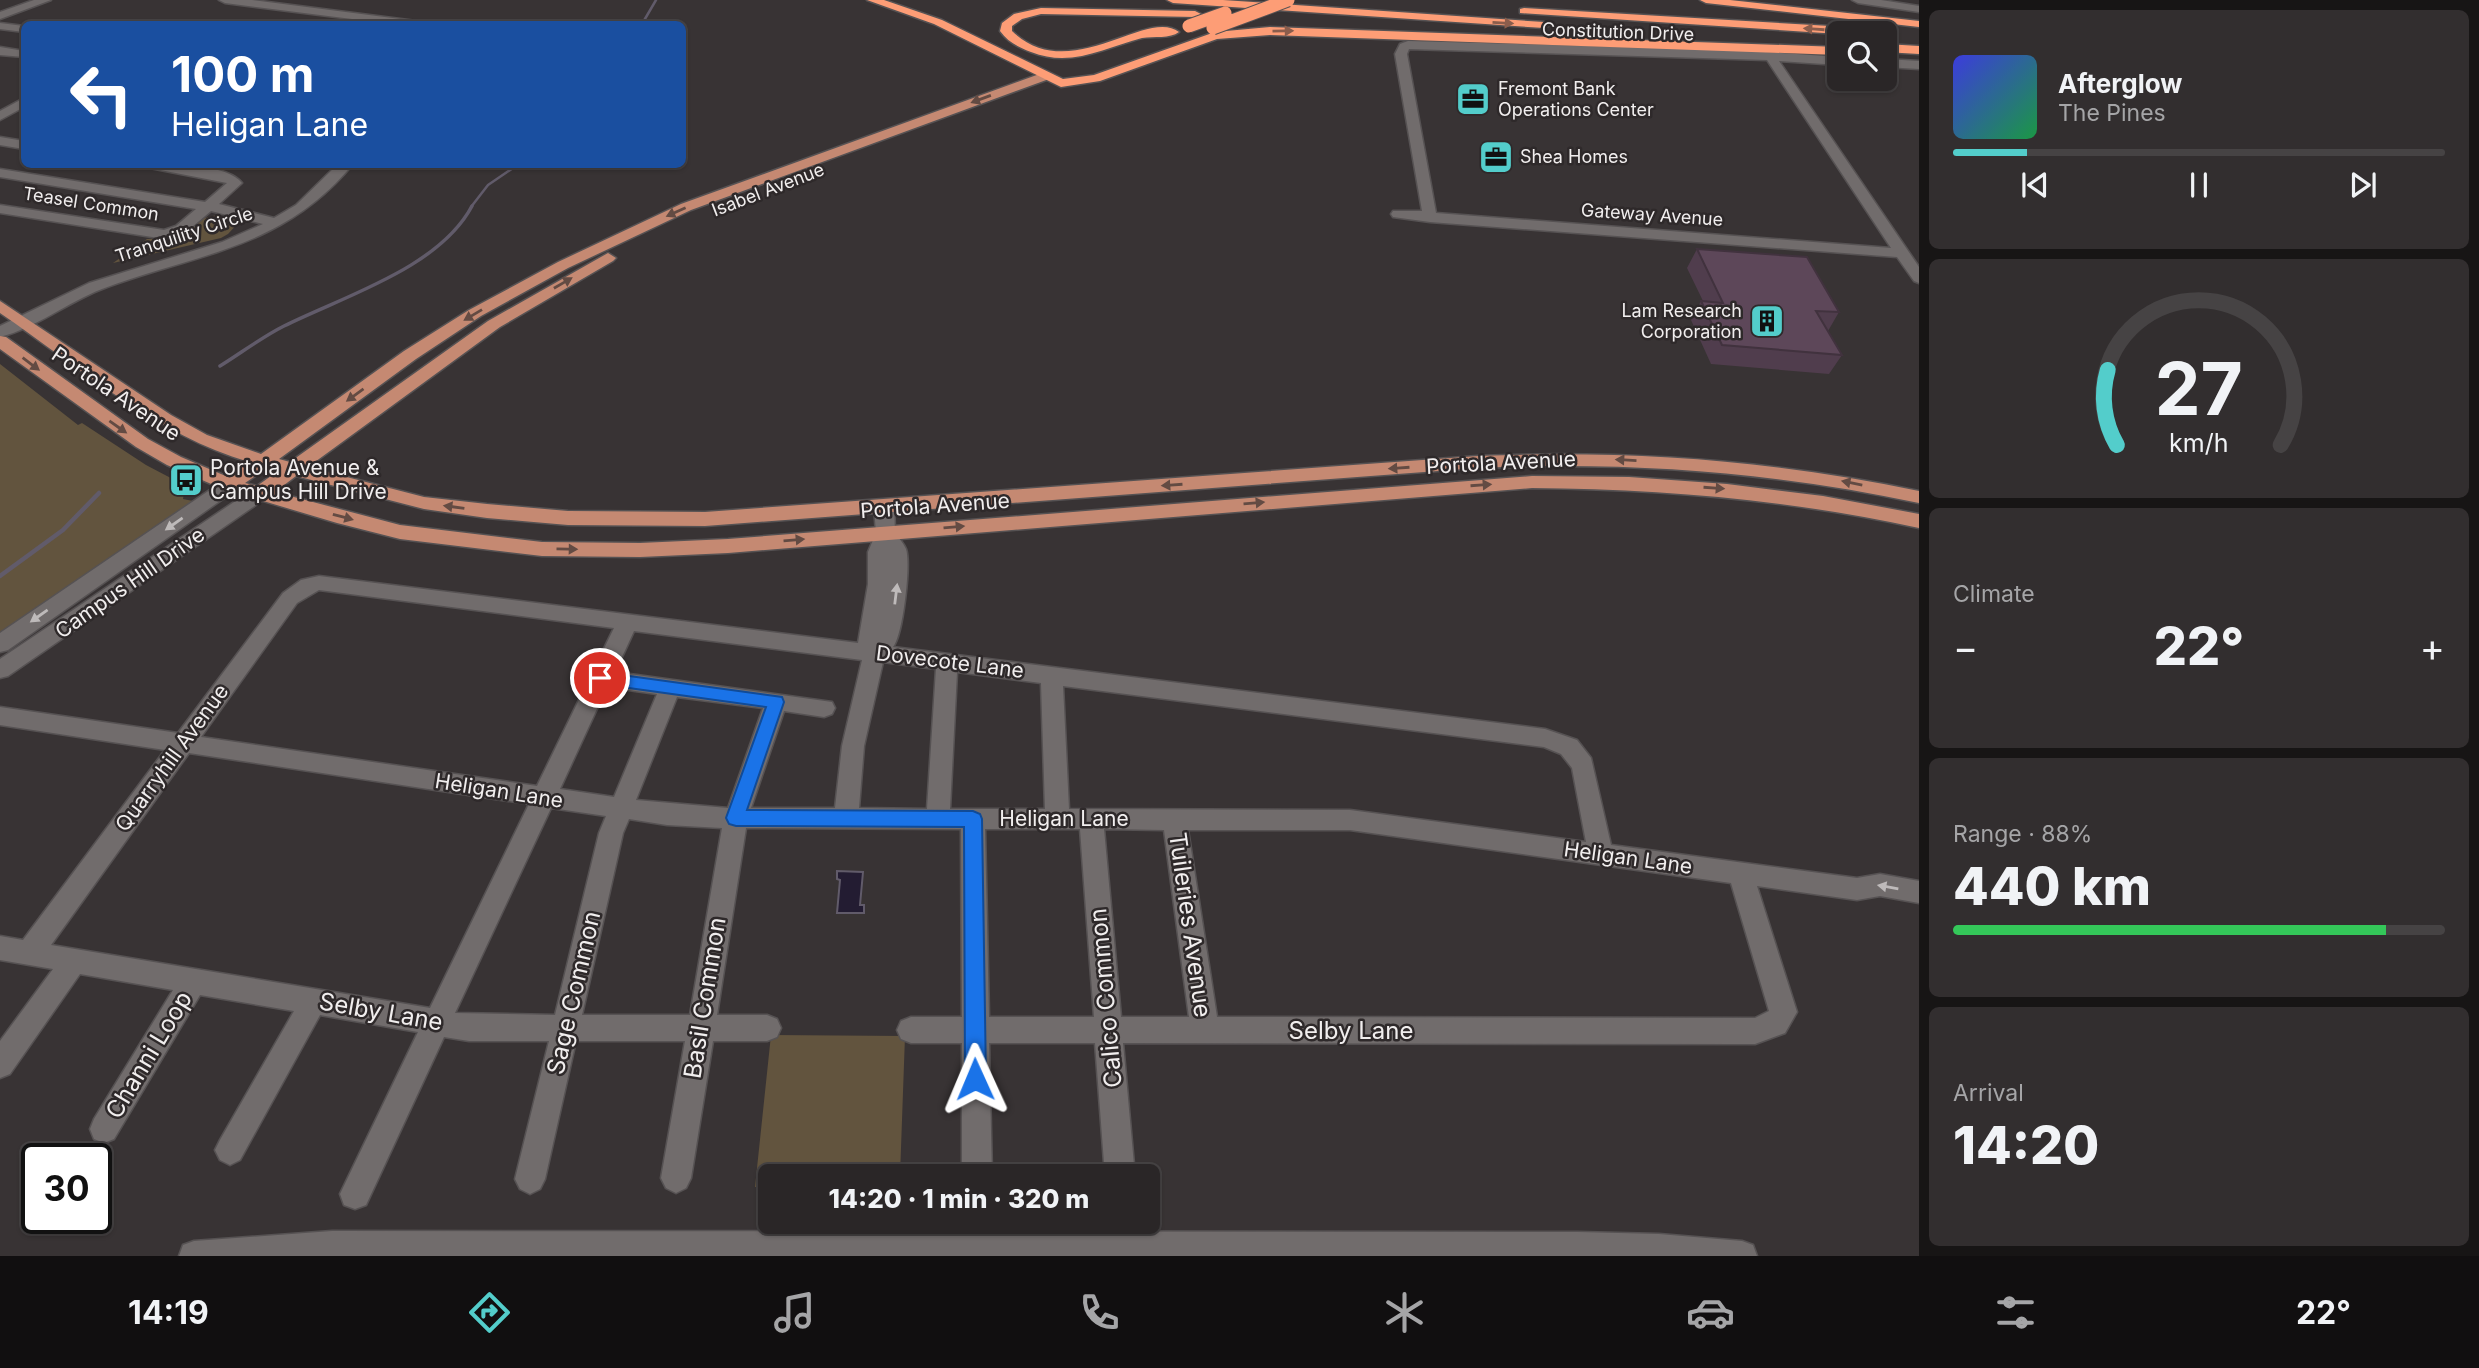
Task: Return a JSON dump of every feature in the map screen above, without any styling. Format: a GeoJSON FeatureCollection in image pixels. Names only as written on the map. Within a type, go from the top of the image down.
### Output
{"type":"FeatureCollection","features":[{"type":"Feature","properties":{"kind":"highway"},"geometry":{"type":"LineString","coordinates":[[873,0],[938,22],[1061,83],[1096,78],[1204,39],[1270,31],[1827,51]]}},
{"type":"Feature","properties":{"kind":"highway"},"geometry":{"type":"LineString","coordinates":[[1173,0],[1827,44]]}},
{"type":"Feature","properties":{"kind":"highway","name":"Isabel Avenue"},"geometry":{"type":"LineString","coordinates":[[1045,76],[1260,0]]}},
{"type":"Feature","properties":{"kind":"highway","name":"Isabel Avenue"},"geometry":{"type":"LineString","coordinates":[[1061,83],[1288,0]]}},
{"type":"Feature","properties":{"kind":"highway"},"geometry":{"type":"LineString","coordinates":[[1359,0],[1827,29]]}},
{"type":"Feature","properties":{"kind":"highway"},"geometry":{"type":"LineString","coordinates":[[1706,0],[1919,23]]}},
{"type":"Feature","properties":{"kind":"highway"},"geometry":{"type":"LineString","coordinates":[[1173,32],[1150,33],[1091,53],[1066,57],[1045,54],[1020,43],[1006,31],[1006,25],[1018,16],[1055,10],[1456,24],[1470,21]]}},
{"type":"Feature","properties":{"kind":"highway"},"geometry":{"type":"LineString","coordinates":[[1897,34],[1919,36]]}},
{"type":"Feature","properties":{"kind":"highway"},"geometry":{"type":"LineString","coordinates":[[1897,49],[1919,50]]}},
{"type":"Feature","properties":{"kind":"highway"},"geometry":{"type":"LineString","coordinates":[[1897,55],[1919,56]]}},
{"type":"Feature","properties":{"kind":"main road","name":"Isabel Avenue"},"geometry":{"type":"LineString","coordinates":[[263,461],[475,313],[563,265],[686,207],[1045,76]]}},
{"type":"Feature","properties":{"kind":"main road","name":"Isabel Avenue"},"geometry":{"type":"LineString","coordinates":[[293,470],[494,324],[608,258],[733,202],[1061,83]]}},
{"type":"Feature","properties":{"kind":"main road","name":"Portola Avenue"},"geometry":{"type":"LineString","coordinates":[[0,306],[165,419],[201,439],[293,470],[424,503],[564,518],[705,519],[1478,462],[1603,458],[1786,473],[1839,480],[1919,497]]}},
{"type":"Feature","properties":{"kind":"main road","name":"Portola Avenue"},"geometry":{"type":"LineString","coordinates":[[0,341],[142,443],[174,461],[230,485],[400,532],[542,549],[652,550],[1489,484],[1573,481],[1745,490],[1847,506],[1919,521]]}},
{"type":"Feature","properties":{"kind":"main road","name":"Campus Hill Drive"},"geometry":{"type":"LineString","coordinates":[[230,485],[263,461]]}},
{"type":"Feature","properties":{"kind":"main road","name":"Campus Hill Drive"},"geometry":{"type":"LineString","coordinates":[[259,494],[293,470]]}},
{"type":"Feature","properties":{"kind":"street"},"geometry":{"type":"LineString","coordinates":[[0,16],[46,0]]}},
{"type":"Feature","properties":{"kind":"street"},"geometry":{"type":"LineString","coordinates":[[225,0],[392,21]]}},
{"type":"Feature","properties":{"kind":"street"},"geometry":{"type":"LineString","coordinates":[[1858,0],[1919,9]]}},
{"type":"Feature","properties":{"kind":"street"},"geometry":{"type":"LineString","coordinates":[[0,26],[21,29]]}},
{"type":"Feature","properties":{"kind":"street","name":"Constitution Drive"},"geometry":{"type":"LineString","coordinates":[[1430,218],[1401,54],[1404,47],[1423,43],[1737,54],[1827,60]]}},
{"type":"Feature","properties":{"kind":"street"},"geometry":{"type":"LineString","coordinates":[[0,51],[21,54]]}},
{"type":"Feature","properties":{"kind":"street"},"geometry":{"type":"LineString","coordinates":[[1771,57],[1919,278]]}},
{"type":"Feature","properties":{"kind":"street"},"geometry":{"type":"LineString","coordinates":[[1897,64],[1919,65]]}},
{"type":"Feature","properties":{"kind":"street"},"geometry":{"type":"LineString","coordinates":[[0,116],[21,104]]}},
{"type":"Feature","properties":{"kind":"street"},"geometry":{"type":"LineString","coordinates":[[0,141],[21,144]]}},
{"type":"Feature","properties":{"kind":"street","name":"Teasel Common"},"geometry":{"type":"LineString","coordinates":[[0,209],[159,236],[178,231],[234,185],[233,178],[174,168]]}},
{"type":"Feature","properties":{"kind":"street","name":"Tranquility Circle"},"geometry":{"type":"LineString","coordinates":[[0,326],[104,283],[227,245],[277,223],[309,203],[342,168]]}},
{"type":"Feature","properties":{"kind":"street"},"geometry":{"type":"LineString","coordinates":[[0,173],[210,207],[277,223]]}},
{"type":"Feature","properties":{"kind":"street","name":"Gateway Avenue"},"geometry":{"type":"LineString","coordinates":[[1398,214],[1902,253]]}},
{"type":"Feature","properties":{"kind":"street","name":"Tranquility Circle"},"geometry":{"type":"LineString","coordinates":[[0,332],[20,320]]}},
{"type":"Feature","properties":{"kind":"street","name":"Campus Hill Drive"},"geometry":{"type":"LineString","coordinates":[[0,644],[230,485]]}},
{"type":"Feature","properties":{"kind":"street","name":"Campus Hill Drive"},"geometry":{"type":"LineString","coordinates":[[0,670],[259,494]]}},
{"type":"Feature","properties":{"kind":"street"},"geometry":{"type":"LineString","coordinates":[[846,819],[858,716],[875,652],[888,639],[897,584],[897,551],[886,533],[884,507]]}},
{"type":"Feature","properties":{"kind":"street","name":"Dovecote Lane"},"geometry":{"type":"LineString","coordinates":[[329,582],[1545,738],[1569,747],[1583,765],[1601,855]]}},
{"type":"Feature","properties":{"kind":"street","name":"Quarryhill Avenue"},"geometry":{"type":"LineString","coordinates":[[29,953],[290,598],[308,585],[329,582]]}},
{"type":"Feature","properties":{"kind":"street"},"geometry":{"type":"LineString","coordinates":[[355,1194],[628,621]]}},
{"type":"Feature","properties":{"kind":"street"},"geometry":{"type":"LineString","coordinates":[[938,818],[947,661]]}},
{"type":"Feature","properties":{"kind":"street"},"geometry":{"type":"LineString","coordinates":[[1052,675],[1057,819]]}},
{"type":"Feature","properties":{"kind":"street"},"geometry":{"type":"LineString","coordinates":[[600,678],[824,708]]}},
{"type":"Feature","properties":{"kind":"street","name":"Sage Common"},"geometry":{"type":"LineString","coordinates":[[530,1179],[611,833],[670,688]]}},
{"type":"Feature","properties":{"kind":"street","name":"Basil Common"},"geometry":{"type":"LineString","coordinates":[[676,1178],[736,818],[776,702]]}},
{"type":"Feature","properties":{"kind":"street","name":"Heligan Lane"},"geometry":{"type":"LineString","coordinates":[[0,716],[543,798],[693,817],[1350,820],[1741,874],[1857,888],[1880,885],[1919,892]]}},
{"type":"Feature","properties":{"kind":"street"},"geometry":{"type":"LineString","coordinates":[[973,819],[977,1164]]}},
{"type":"Feature","properties":{"kind":"street","name":"Calico Common"},"geometry":{"type":"LineString","coordinates":[[1091,819],[1119,1164]]}},
{"type":"Feature","properties":{"kind":"street","name":"Tuileries Avenue"},"geometry":{"type":"LineString","coordinates":[[1175,820],[1205,1031]]}},
{"type":"Feature","properties":{"kind":"street","name":"Selby Lane"},"geometry":{"type":"LineString","coordinates":[[911,1030],[1755,1031],[1773,1027],[1780,1021],[1783,1012],[1741,874]]}},
{"type":"Feature","properties":{"kind":"street","name":"Selby Lane"},"geometry":{"type":"LineString","coordinates":[[0,948],[492,1030],[767,1028]]}},
{"type":"Feature","properties":{"kind":"street"},"geometry":{"type":"LineString","coordinates":[[0,1064],[74,961]]}},
{"type":"Feature","properties":{"kind":"street","name":"Channi Loop"},"geometry":{"type":"LineString","coordinates":[[104,1129],[193,981]]}},
{"type":"Feature","properties":{"kind":"street"},"geometry":{"type":"LineString","coordinates":[[230,1150],[314,1001]]}},
{"type":"Feature","properties":{"kind":"street"},"geometry":{"type":"LineString","coordinates":[[194,1256],[332,1245],[549,1245],[1578,1247],[1659,1249],[1742,1256]]}},
{"type":"Feature","properties":{"kind":"shaded area"},"geometry":{"type":"Polygon","coordinates":[[[217,215],[241,220],[221,238],[113,263],[147,239],[170,238],[201,219],[217,215]]]}},
{"type":"Feature","properties":{"kind":"shaded area"},"geometry":{"type":"Polygon","coordinates":[[[0,364],[78,425],[82,423],[146,465],[186,486],[181,489],[184,493],[183,499],[193,501],[0,637],[0,364]]]}},
{"type":"Feature","properties":{"kind":"shaded area"},"geometry":{"type":"Polygon","coordinates":[[[837,871],[863,872],[860,905],[864,905],[864,913],[837,913],[840,880],[837,879],[837,871]]]}},
{"type":"Feature","properties":{"kind":"shaded area"},"geometry":{"type":"Polygon","coordinates":[[[771,1035],[905,1036],[900,1164],[758,1164],[758,1187],[755,1187],[771,1035]]]}},
{"type":"Feature","properties":{"kind":"building","name":"Lam Research Corporation"},"geometry":{"type":"Polygon","coordinates":[[[1697,249],[1807,257],[1839,312],[1816,311],[1842,355],[1722,345],[1701,301],[1723,303],[1697,249]]]}},
{"type":"Feature","properties":{"kind":"waterway"},"geometry":{"type":"LineString","coordinates":[[644,21],[656,0]]}},
{"type":"Feature","properties":{"kind":"waterway"},"geometry":{"type":"LineString","coordinates":[[471,207],[488,185],[513,168]]}},
{"type":"Feature","properties":{"kind":"waterway"},"geometry":{"type":"LineString","coordinates":[[220,366],[276,330],[388,278],[414,263],[437,247],[457,228],[472,206]]}},
{"type":"Feature","properties":{"kind":"waterway"},"geometry":{"type":"LineString","coordinates":[[0,576],[63,530],[99,493]]}},
{"type":"Feature","properties":{"kind":"place","name":"Fremont Bank Operations Center"},"geometry":{"type":"Point","coordinates":[1473,99]}},
{"type":"Feature","properties":{"kind":"place","name":"Shea Homes"},"geometry":{"type":"Point","coordinates":[1496,157]}},
{"type":"Feature","properties":{"kind":"place","name":"Lam Research Corporation"},"geometry":{"type":"Point","coordinates":[1767,321]}},
{"type":"Feature","properties":{"kind":"place","name":"Portola Avenue & Campus Hill Drive"},"geometry":{"type":"Point","coordinates":[186,480]}},
{"type":"Feature","properties":{"kind":"route"},"geometry":{"type":"LineString","coordinates":[[600,678],[776,702],[736,818],[973,819],[975,1079]]}}]}
